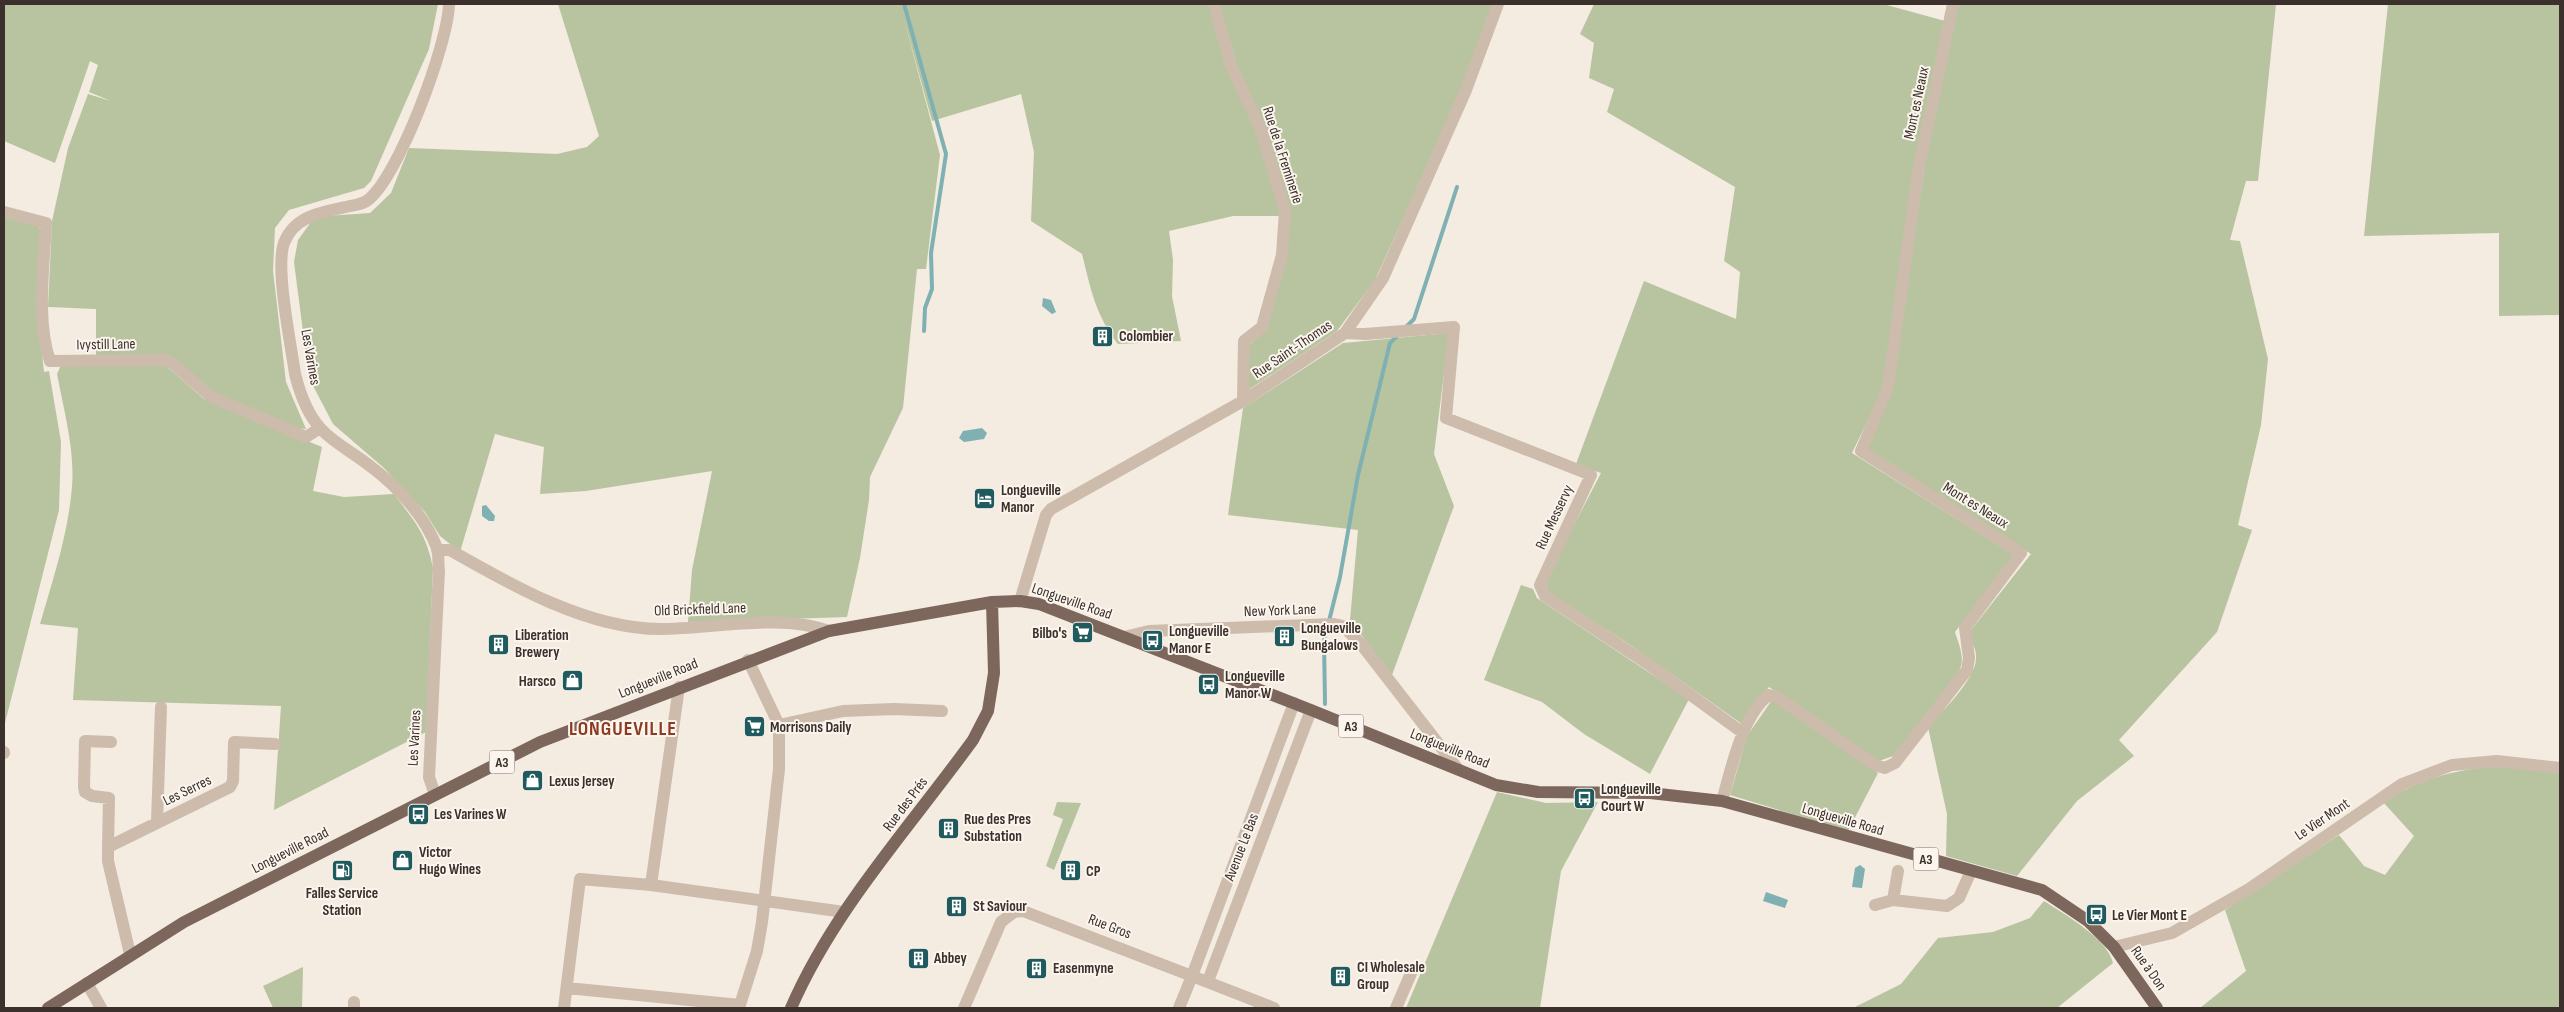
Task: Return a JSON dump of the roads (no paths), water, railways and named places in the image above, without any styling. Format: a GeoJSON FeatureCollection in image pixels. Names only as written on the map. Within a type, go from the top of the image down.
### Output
{"type":"FeatureCollection","features":[{"type":"Feature","properties":{"kind":"main road","name":"Longueville Road"},"geometry":{"type":"LineString","coordinates":[[48,1008],[130,954],[184,922],[540,742],[829,630],[992,602],[1020,600],[1039,604],[1294,703],[1496,785],[1538,792],[1650,793],[1722,801],[2042,890],[2088,921],[2114,947]]}},
{"type":"Feature","properties":{"kind":"main road","name":"Rue des Prés"},"geometry":{"type":"LineString","coordinates":[[791,1008],[804,980],[844,912],[972,740],[988,711],[994,673],[992,602]]}},
{"type":"Feature","properties":{"kind":"main road","name":"Rue à Don"},"geometry":{"type":"LineString","coordinates":[[2114,947],[2157,1008]]}},
{"type":"Feature","properties":{"kind":"street","name":"Les Varines"},"geometry":{"type":"LineString","coordinates":[[435,796],[429,777],[439,571],[437,550],[426,526],[397,490],[320,428],[299,391],[295,374],[281,264],[284,243],[292,230],[307,216],[366,202],[377,193],[388,177],[430,83],[449,19],[449,4]]}},
{"type":"Feature","properties":{"kind":"street","name":"Rue de la Freminerie"},"geometry":{"type":"LineString","coordinates":[[1214,4],[1230,63],[1261,130],[1285,211],[1282,255],[1262,327],[1244,341],[1243,401]]}},
{"type":"Feature","properties":{"kind":"street","name":"Rue Saint-Thomas"},"geometry":{"type":"LineString","coordinates":[[1020,600],[1046,515],[1051,509],[1243,401],[1345,334],[1383,278],[1466,90],[1498,4]]}},
{"type":"Feature","properties":{"kind":"street","name":"Mont es Neaux"},"geometry":{"type":"LineString","coordinates":[[1722,801],[1743,733],[1763,700],[1769,695],[1777,697],[1875,765],[1885,768],[1895,763],[1967,670],[1969,658],[1965,628],[2021,553],[1861,451],[1888,387],[1918,172],[1952,4]]}},
{"type":"Feature","properties":{"kind":"street","name":"Ivystill Lane"},"geometry":{"type":"LineString","coordinates":[[4,212],[46,223],[43,305],[46,349],[50,361],[164,360],[172,363],[210,396],[306,437],[320,428]]}},
{"type":"Feature","properties":{"kind":"street","name":"Rue Messervy"},"geometry":{"type":"LineString","coordinates":[[1345,334],[1454,327],[1446,418],[1591,475],[1540,586],[1545,596],[1648,664],[1743,733]]}},
{"type":"Feature","properties":{"kind":"street","name":"Old Brickfield Lane"},"geometry":{"type":"LineString","coordinates":[[437,550],[450,550],[560,607],[616,623],[659,629],[739,624],[810,624],[829,630]]}},
{"type":"Feature","properties":{"kind":"street","name":"New York Lane"},"geometry":{"type":"LineString","coordinates":[[1124,637],[1149,631],[1334,624],[1343,626],[1360,644],[1458,769]]}},
{"type":"Feature","properties":{"kind":"street"},"geometry":{"type":"LineString","coordinates":[[567,988],[740,1007],[757,951],[765,900],[779,769],[779,726],[748,660]]}},
{"type":"Feature","properties":{"kind":"street"},"geometry":{"type":"LineString","coordinates":[[651,885],[679,687]]}},
{"type":"Feature","properties":{"kind":"street","name":"Avenue Le Bas"},"geometry":{"type":"LineString","coordinates":[[1179,1008],[1294,703]]}},
{"type":"Feature","properties":{"kind":"street"},"geometry":{"type":"LineString","coordinates":[[157,822],[161,707]]}},
{"type":"Feature","properties":{"kind":"street"},"geometry":{"type":"LineString","coordinates":[[779,726],[843,711],[894,709],[942,711]]}},
{"type":"Feature","properties":{"kind":"street","name":"Avenue Le Bas"},"geometry":{"type":"LineString","coordinates":[[1208,981],[1311,710]]}},
{"type":"Feature","properties":{"kind":"street"},"geometry":{"type":"LineString","coordinates":[[111,742],[85,741],[84,787],[85,792],[92,796],[109,798],[108,861],[130,954]]}},
{"type":"Feature","properties":{"kind":"street","name":"Les Serres"},"geometry":{"type":"LineString","coordinates":[[108,846],[230,787],[233,781],[234,742],[275,744]]}},
{"type":"Feature","properties":{"kind":"street","name":"Le Vier Mont"},"geometry":{"type":"LineString","coordinates":[[2114,947],[2172,933],[2249,889],[2402,784],[2452,766],[2497,761],[2560,768]]}},
{"type":"Feature","properties":{"kind":"street"},"geometry":{"type":"LineString","coordinates":[[1893,900],[1898,871]]}},
{"type":"Feature","properties":{"kind":"street"},"geometry":{"type":"LineString","coordinates":[[1875,905],[1893,900],[1946,906],[1959,898],[1972,871]]}},
{"type":"Feature","properties":{"kind":"street"},"geometry":{"type":"LineString","coordinates":[[564,1008],[580,879],[651,885],[844,912]]}},
{"type":"Feature","properties":{"kind":"street","name":"Rue Gros"},"geometry":{"type":"LineString","coordinates":[[964,1008],[1001,922],[1014,912],[1023,911],[1032,914],[1192,976]]}},
{"type":"Feature","properties":{"kind":"street"},"geometry":{"type":"LineString","coordinates":[[1396,1008],[1412,971]]}},
{"type":"Feature","properties":{"kind":"street"},"geometry":{"type":"LineString","coordinates":[[1192,976],[1274,1008]]}},
{"type":"Feature","properties":{"kind":"street"},"geometry":{"type":"LineString","coordinates":[[87,984],[101,1008]]}},
{"type":"Feature","properties":{"kind":"water"},"geometry":{"type":"Polygon","coordinates":[[[1043,298],[1051,300],[1056,312],[1052,314],[1042,306],[1043,298]]]}},
{"type":"Feature","properties":{"kind":"water"},"geometry":{"type":"Polygon","coordinates":[[[982,428],[987,433],[984,439],[964,442],[959,438],[963,431],[982,428]]]}},
{"type":"Feature","properties":{"kind":"water"},"geometry":{"type":"Polygon","coordinates":[[[486,505],[495,516],[494,521],[489,521],[482,516],[482,506],[486,505]]]}},
{"type":"Feature","properties":{"kind":"water"},"geometry":{"type":"Polygon","coordinates":[[[1860,865],[1865,869],[1862,888],[1852,887],[1855,868],[1860,865]]]}},
{"type":"Feature","properties":{"kind":"water"},"geometry":{"type":"Polygon","coordinates":[[[1766,892],[1788,900],[1785,908],[1763,901],[1766,892]]]}},
{"type":"Feature","properties":{"kind":"waterway"},"geometry":{"type":"LineString","coordinates":[[904,4],[946,154],[931,253],[932,289],[925,308],[924,331]]}},
{"type":"Feature","properties":{"kind":"waterway"},"geometry":{"type":"LineString","coordinates":[[1406,327],[1414,319],[1457,187]]}},
{"type":"Feature","properties":{"kind":"waterway"},"geometry":{"type":"LineString","coordinates":[[1325,704],[1324,641],[1340,577],[1358,475],[1390,343],[1397,336]]}},
{"type":"Feature","properties":{"kind":"place","name":"Colombier"},"geometry":{"type":"Point","coordinates":[1103,336]}},
{"type":"Feature","properties":{"kind":"place","name":"Longueville Manor"},"geometry":{"type":"Point","coordinates":[985,499]}},
{"type":"Feature","properties":{"kind":"place","name":"Bilbo's"},"geometry":{"type":"Point","coordinates":[1083,633]}},
{"type":"Feature","properties":{"kind":"place","name":"Longueville Bungalows"},"geometry":{"type":"Point","coordinates":[1285,637]}},
{"type":"Feature","properties":{"kind":"place","name":"Longueville Manor E"},"geometry":{"type":"Point","coordinates":[1153,640]}},
{"type":"Feature","properties":{"kind":"place","name":"Liberation Brewery"},"geometry":{"type":"Point","coordinates":[499,644]}},
{"type":"Feature","properties":{"kind":"place","name":"Harsco"},"geometry":{"type":"Point","coordinates":[572,681]}},
{"type":"Feature","properties":{"kind":"place","name":"Longueville Manor W"},"geometry":{"type":"Point","coordinates":[1209,685]}},
{"type":"Feature","properties":{"kind":"place","name":"Morrisons Daily"},"geometry":{"type":"Point","coordinates":[754,727]}},
{"type":"Feature","properties":{"kind":"place","name":"Lexus Jersey"},"geometry":{"type":"Point","coordinates":[533,781]}},
{"type":"Feature","properties":{"kind":"place","name":"Longueville Court W"},"geometry":{"type":"Point","coordinates":[1585,798]}},
{"type":"Feature","properties":{"kind":"place","name":"Les Varines W"},"geometry":{"type":"Point","coordinates":[418,814]}},
{"type":"Feature","properties":{"kind":"place","name":"Rue des Pres Substation"},"geometry":{"type":"Point","coordinates":[948,828]}},
{"type":"Feature","properties":{"kind":"place","name":"Victor Hugo Wines"},"geometry":{"type":"Point","coordinates":[403,861]}},
{"type":"Feature","properties":{"kind":"place","name":"Falles Service Station"},"geometry":{"type":"Point","coordinates":[342,870]}},
{"type":"Feature","properties":{"kind":"place","name":"CP"},"geometry":{"type":"Point","coordinates":[1070,871]}},
{"type":"Feature","properties":{"kind":"place","name":"St Saviour"},"geometry":{"type":"Point","coordinates":[957,906]}},
{"type":"Feature","properties":{"kind":"place","name":"Le Vier Mont E"},"geometry":{"type":"Point","coordinates":[2096,915]}},
{"type":"Feature","properties":{"kind":"place","name":"Abbey"},"geometry":{"type":"Point","coordinates":[918,958]}},
{"type":"Feature","properties":{"kind":"place","name":"Easenmyne"},"geometry":{"type":"Point","coordinates":[1037,968]}},
{"type":"Feature","properties":{"kind":"place","name":"CI Wholesale Group"},"geometry":{"type":"Point","coordinates":[1341,976]}},
{"type":"Feature","properties":{"kind":"district","name":"LONGUEVILLE"},"geometry":{"type":"Point","coordinates":[623,728]}}]}
